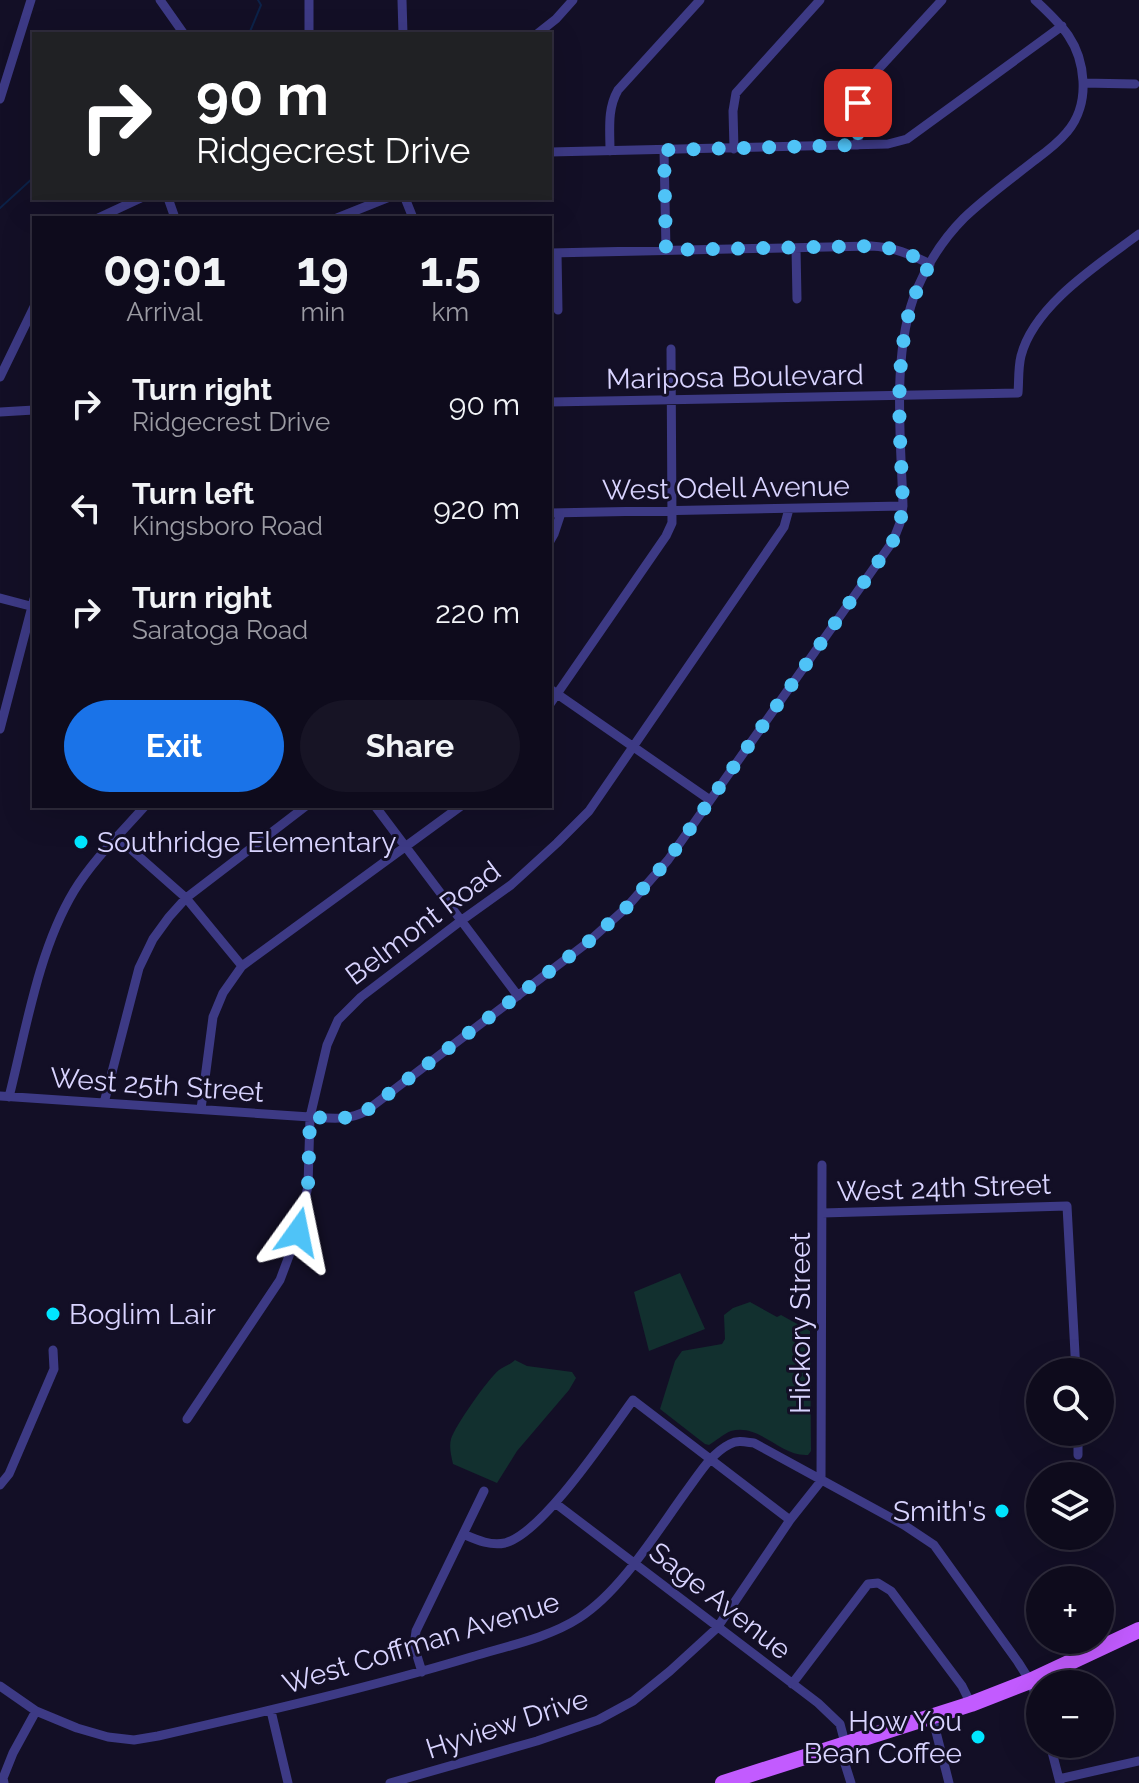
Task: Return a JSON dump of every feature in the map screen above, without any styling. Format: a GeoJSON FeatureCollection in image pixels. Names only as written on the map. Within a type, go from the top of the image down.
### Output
{"type":"FeatureCollection","features":[{"type":"Feature","properties":{"kind":"main road"},"geometry":{"type":"LineString","coordinates":[[1054,1670],[1139,1630]]}},
{"type":"Feature","properties":{"kind":"main road"},"geometry":{"type":"LineString","coordinates":[[732,1782],[971,1704],[1026,1683]]}},
{"type":"Feature","properties":{"kind":"street"},"geometry":{"type":"LineString","coordinates":[[0,99],[31,0]]}},
{"type":"Feature","properties":{"kind":"street"},"geometry":{"type":"LineString","coordinates":[[160,0],[183,32]]}},
{"type":"Feature","properties":{"kind":"street"},"geometry":{"type":"LineString","coordinates":[[309,0],[309,32]]}},
{"type":"Feature","properties":{"kind":"street"},"geometry":{"type":"LineString","coordinates":[[402,0],[403,32]]}},
{"type":"Feature","properties":{"kind":"street"},"geometry":{"type":"LineString","coordinates":[[540,32],[573,0]]}},
{"type":"Feature","properties":{"kind":"street"},"geometry":{"type":"LineString","coordinates":[[610,151],[612,99],[700,0]]}},
{"type":"Feature","properties":{"kind":"street"},"geometry":{"type":"LineString","coordinates":[[734,149],[736,93],[820,0]]}},
{"type":"Feature","properties":{"kind":"street"},"geometry":{"type":"LineString","coordinates":[[858,145],[858,103],[862,87],[942,0]]}},
{"type":"Feature","properties":{"kind":"street"},"geometry":{"type":"LineString","coordinates":[[1035,0],[1062,26],[1078,53],[1083,83],[1135,84]]}},
{"type":"Feature","properties":{"kind":"street"},"geometry":{"type":"LineString","coordinates":[[552,152],[888,144],[907,139],[1062,26]]}},
{"type":"Feature","properties":{"kind":"street","name":"West 25th Street"},"geometry":{"type":"LineString","coordinates":[[4,1097],[342,1119],[353,1117],[366,1111],[518,996],[587,943],[626,908],[668,860],[893,541],[903,506],[903,352],[917,289],[946,238],[963,219],[1068,131],[1079,110],[1083,83]]}},
{"type":"Feature","properties":{"kind":"street"},"geometry":{"type":"LineString","coordinates":[[664,150],[666,250]]}},
{"type":"Feature","properties":{"kind":"street"},"geometry":{"type":"LineString","coordinates":[[102,216],[137,200]]}},
{"type":"Feature","properties":{"kind":"street"},"geometry":{"type":"LineString","coordinates":[[342,216],[382,200]]}},
{"type":"Feature","properties":{"kind":"street","name":"Mariposa Boulevard"},"geometry":{"type":"LineString","coordinates":[[552,402],[1018,393],[1021,356],[1035,323],[1075,282],[1139,234]]}},
{"type":"Feature","properties":{"kind":"street"},"geometry":{"type":"LineString","coordinates":[[558,310],[554,253],[885,247],[930,264]]}},
{"type":"Feature","properties":{"kind":"street"},"geometry":{"type":"LineString","coordinates":[[796,248],[797,299]]}},
{"type":"Feature","properties":{"kind":"street"},"geometry":{"type":"LineString","coordinates":[[0,377],[32,311]]}},
{"type":"Feature","properties":{"kind":"street"},"geometry":{"type":"LineString","coordinates":[[671,349],[672,523],[666,536],[554,692],[710,800]]}},
{"type":"Feature","properties":{"kind":"street"},"geometry":{"type":"LineString","coordinates":[[0,412],[32,410]]}},
{"type":"Feature","properties":{"kind":"street","name":"West Odell Avenue"},"geometry":{"type":"LineString","coordinates":[[552,513],[903,506]]}},
{"type":"Feature","properties":{"kind":"street","name":"Belmont Road"},"geometry":{"type":"LineString","coordinates":[[187,1419],[280,1280],[298,1232],[308,1186],[310,1117],[327,1045],[338,1020],[361,997],[511,885],[589,811],[784,527],[789,509]]}},
{"type":"Feature","properties":{"kind":"street"},"geometry":{"type":"LineString","coordinates":[[552,538],[561,513]]}},
{"type":"Feature","properties":{"kind":"street"},"geometry":{"type":"LineString","coordinates":[[0,598],[32,604]]}},
{"type":"Feature","properties":{"kind":"street"},"geometry":{"type":"LineString","coordinates":[[0,729],[32,608]]}},
{"type":"Feature","properties":{"kind":"street"},"geometry":{"type":"LineString","coordinates":[[4,1097],[44,958],[73,892],[143,808]]}},
{"type":"Feature","properties":{"kind":"street"},"geometry":{"type":"LineString","coordinates":[[104,1103],[139,968],[153,939],[186,898],[303,808]]}},
{"type":"Feature","properties":{"kind":"street"},"geometry":{"type":"LineString","coordinates":[[376,808],[518,996]]}},
{"type":"Feature","properties":{"kind":"street"},"geometry":{"type":"LineString","coordinates":[[201,1109],[213,1017],[223,993],[242,966],[458,808]]}},
{"type":"Feature","properties":{"kind":"street"},"geometry":{"type":"LineString","coordinates":[[117,837],[186,898],[242,966]]}},
{"type":"Feature","properties":{"kind":"street","name":"Hickory Street"},"geometry":{"type":"LineString","coordinates":[[821,1481],[822,1165]]}},
{"type":"Feature","properties":{"kind":"street","name":"West 24th Street"},"geometry":{"type":"LineString","coordinates":[[822,1213],[1067,1206],[1075,1358]]}},
{"type":"Feature","properties":{"kind":"street"},"geometry":{"type":"LineString","coordinates":[[0,1485],[9,1474],[54,1369],[53,1350]]}},
{"type":"Feature","properties":{"kind":"street"},"geometry":{"type":"LineString","coordinates":[[463,1534],[491,1544],[507,1542],[531,1529],[555,1503],[633,1400],[790,1520]]}},
{"type":"Feature","properties":{"kind":"street","name":"West Coffman Avenue"},"geometry":{"type":"LineString","coordinates":[[0,1686],[36,1711],[77,1728],[108,1737],[134,1740],[271,1711],[422,1672],[524,1641],[554,1631],[599,1604],[712,1458],[729,1444],[741,1441],[754,1443],[904,1525],[934,1545],[1026,1675]]}},
{"type":"Feature","properties":{"kind":"street"},"geometry":{"type":"LineString","coordinates":[[1078,1446],[1078,1455]]}},
{"type":"Feature","properties":{"kind":"street","name":"Hyview Drive"},"geometry":{"type":"LineString","coordinates":[[390,1783],[537,1741],[598,1720],[633,1701],[717,1628],[790,1520],[821,1481]]}},
{"type":"Feature","properties":{"kind":"street"},"geometry":{"type":"LineString","coordinates":[[422,1672],[414,1646],[416,1631],[484,1491]]}},
{"type":"Feature","properties":{"kind":"street","name":"Sage Avenue"},"geometry":{"type":"LineString","coordinates":[[555,1503],[818,1703],[840,1724],[851,1783]]}},
{"type":"Feature","properties":{"kind":"street"},"geometry":{"type":"LineString","coordinates":[[792,1684],[868,1584],[878,1583],[891,1591],[962,1686],[971,1704]]}},
{"type":"Feature","properties":{"kind":"street"},"geometry":{"type":"LineString","coordinates":[[4,1783],[13,1753],[36,1711]]}},
{"type":"Feature","properties":{"kind":"street"},"geometry":{"type":"LineString","coordinates":[[271,1711],[288,1783]]}},
{"type":"Feature","properties":{"kind":"street"},"geometry":{"type":"LineString","coordinates":[[932,1716],[949,1783]]}},
{"type":"Feature","properties":{"kind":"street"},"geometry":{"type":"LineString","coordinates":[[1054,1758],[1060,1781],[1139,1761]]}},
{"type":"Feature","properties":{"kind":"green space"},"geometry":{"type":"Polygon","coordinates":[[[680,1273],[705,1329],[649,1351],[634,1292],[680,1273]]]}},
{"type":"Feature","properties":{"kind":"green space"},"geometry":{"type":"Polygon","coordinates":[[[750,1302],[810,1331],[811,1451],[808,1455],[788,1451],[761,1436],[741,1430],[731,1431],[709,1445],[705,1444],[660,1409],[675,1361],[682,1351],[722,1344],[725,1339],[724,1315],[750,1302]]]}},
{"type":"Feature","properties":{"kind":"green space"},"geometry":{"type":"Polygon","coordinates":[[[515,1360],[527,1366],[572,1372],[576,1378],[517,1451],[497,1483],[453,1464],[450,1442],[487,1383],[499,1370],[515,1360]]]}},
{"type":"Feature","properties":{"kind":"waterway"},"geometry":{"type":"LineString","coordinates":[[250,32],[261,5],[258,0]]}},
{"type":"Feature","properties":{"kind":"waterway"},"geometry":{"type":"LineString","coordinates":[[0,208],[32,179]]}},
{"type":"Feature","properties":{"kind":"place","name":"Southridge Elementary"},"geometry":{"type":"Point","coordinates":[81,842]}},
{"type":"Feature","properties":{"kind":"place","name":"Boglim Lair"},"geometry":{"type":"Point","coordinates":[53,1314]}},
{"type":"Feature","properties":{"kind":"place","name":"Smith's"},"geometry":{"type":"Point","coordinates":[1002,1511]}},
{"type":"Feature","properties":{"kind":"place","name":"How You Bean Coffee"},"geometry":{"type":"Point","coordinates":[978,1737]}},
{"type":"Feature","properties":{"kind":"route"},"geometry":{"type":"LineString","coordinates":[[298,1232],[308,1186],[310,1117],[342,1119],[366,1111],[587,943],[626,908],[668,860],[893,541],[903,506],[903,352],[910,310],[930,264],[901,251],[871,246],[666,250],[664,150],[858,145],[858,103]]}}]}
